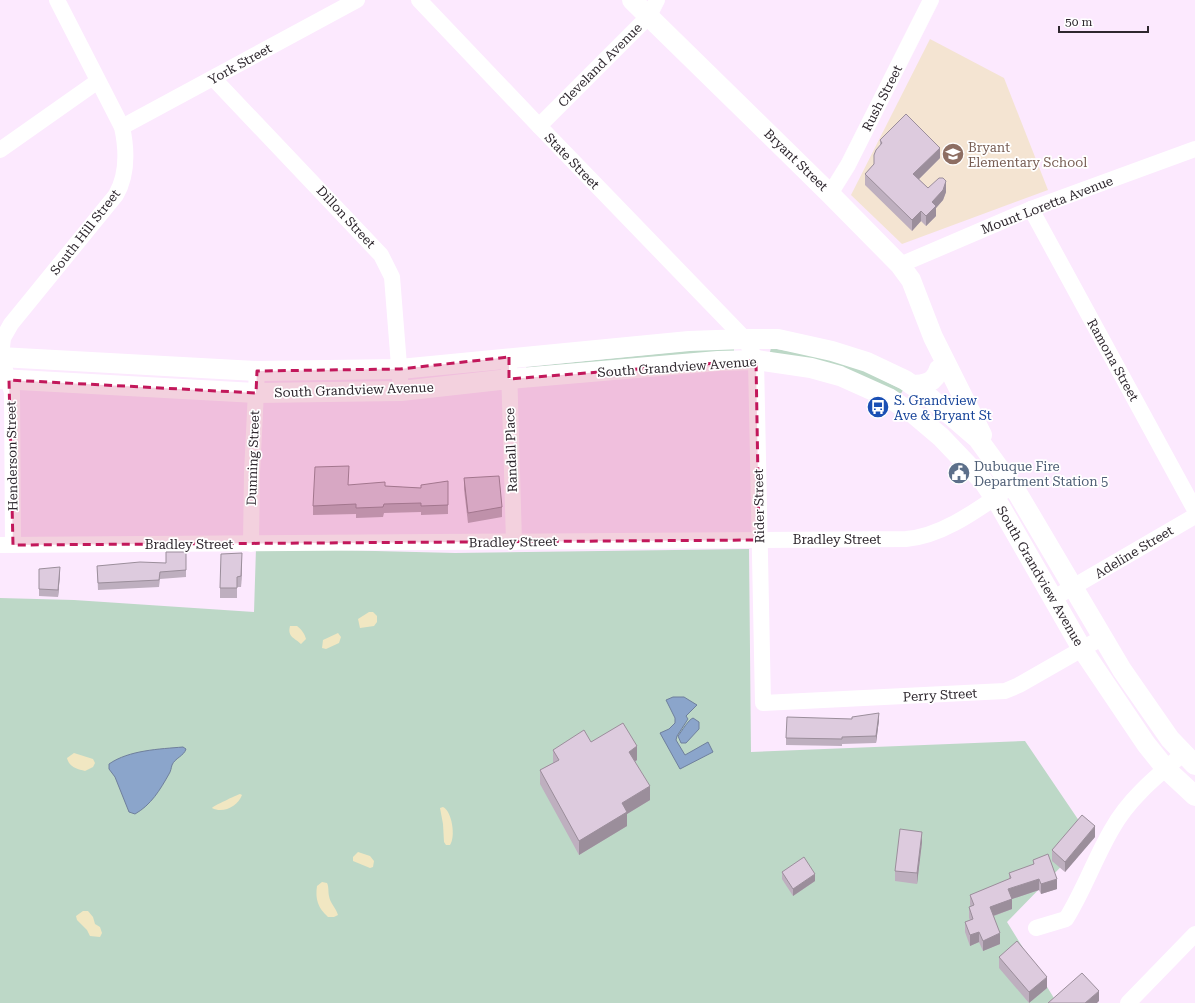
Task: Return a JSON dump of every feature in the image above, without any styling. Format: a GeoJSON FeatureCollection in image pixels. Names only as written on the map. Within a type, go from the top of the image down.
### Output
{"type":"FeatureCollection","features":[{"type":"Feature","properties":{"kind":"main road","name":"Bryant Street"},"geometry":{"type":"LineString","coordinates":[[632,0],[653,8],[830,194],[900,265],[911,280],[933,337]]}},
{"type":"Feature","properties":{"kind":"main road"},"geometry":{"type":"LineString","coordinates":[[933,337],[951,442],[958,454]]}},
{"type":"Feature","properties":{"kind":"main road"},"geometry":{"type":"LineString","coordinates":[[933,337],[997,464]]}},
{"type":"Feature","properties":{"kind":"main road","name":"South Grandview Avenue"},"geometry":{"type":"LineString","coordinates":[[3,368],[257,371],[400,369],[689,340],[745,339],[778,340],[832,351],[867,362],[912,385],[945,410],[978,439],[1012,486],[1122,670],[1170,739],[1189,759]]}},
{"type":"Feature","properties":{"kind":"main road","name":"South Grandview Avenue"},"geometry":{"type":"LineString","coordinates":[[3,368],[256,394],[401,391],[509,379],[710,362],[756,360],[811,368],[868,388],[889,398],[915,415],[958,454],[983,481],[995,498],[1082,648],[1146,744],[1166,769],[1195,796]]}},
{"type":"Feature","properties":{"kind":"main road"},"geometry":{"type":"LineString","coordinates":[[912,385],[921,385],[932,381],[939,369]]}},
{"type":"Feature","properties":{"kind":"street","name":"South Hill Street"},"geometry":{"type":"LineString","coordinates":[[3,368],[2,344],[6,331],[108,205],[121,187],[125,169],[126,155],[122,127],[57,0]]}},
{"type":"Feature","properties":{"kind":"street","name":"York Street"},"geometry":{"type":"LineString","coordinates":[[122,127],[357,0]]}},
{"type":"Feature","properties":{"kind":"street","name":"State Street"},"geometry":{"type":"LineString","coordinates":[[419,0],[727,320]]}},
{"type":"Feature","properties":{"kind":"street","name":"Rush Street"},"geometry":{"type":"LineString","coordinates":[[830,194],[848,165],[931,0]]}},
{"type":"Feature","properties":{"kind":"street","name":"Cleveland Avenue"},"geometry":{"type":"LineString","coordinates":[[539,126],[653,8]]}},
{"type":"Feature","properties":{"kind":"street","name":"Dillon Street"},"geometry":{"type":"LineString","coordinates":[[214,78],[381,255],[392,277],[401,391]]}},
{"type":"Feature","properties":{"kind":"street"},"geometry":{"type":"LineString","coordinates":[[0,150],[98,81]]}},
{"type":"Feature","properties":{"kind":"street","name":"Mount Loretta Avenue"},"geometry":{"type":"LineString","coordinates":[[900,265],[1031,209],[1195,149]]}},
{"type":"Feature","properties":{"kind":"street","name":"Ramona Street"},"geometry":{"type":"LineString","coordinates":[[1031,209],[1195,510]]}},
{"type":"Feature","properties":{"kind":"street","name":"Rider Street"},"geometry":{"type":"LineString","coordinates":[[727,320],[745,339],[756,360],[763,703]]}},
{"type":"Feature","properties":{"kind":"street","name":"Randall Place"},"geometry":{"type":"LineString","coordinates":[[508,357],[514,542]]}},
{"type":"Feature","properties":{"kind":"street","name":"Henderson Street"},"geometry":{"type":"LineString","coordinates":[[3,368],[12,392],[7,545]]}},
{"type":"Feature","properties":{"kind":"street","name":"Dunning Street"},"geometry":{"type":"LineString","coordinates":[[251,544],[257,371]]}},
{"type":"Feature","properties":{"kind":"street","name":"Bradley Street"},"geometry":{"type":"LineString","coordinates":[[7,545],[919,538],[935,532],[995,498],[1012,486]]}},
{"type":"Feature","properties":{"kind":"street","name":"Adeline Street"},"geometry":{"type":"LineString","coordinates":[[1054,598],[1074,588],[1195,516]]}},
{"type":"Feature","properties":{"kind":"street","name":"Perry Street"},"geometry":{"type":"LineString","coordinates":[[763,703],[1005,692],[1103,637]]}},
{"type":"Feature","properties":{"kind":"street"},"geometry":{"type":"LineString","coordinates":[[1036,928],[1066,919],[1077,902],[1113,827],[1138,794],[1166,769],[1189,759]]}},
{"type":"Feature","properties":{"kind":"street"},"geometry":{"type":"LineString","coordinates":[[1128,1003],[1195,934]]}},
{"type":"Feature","properties":{"kind":"highlighted area"},"geometry":{"type":"Polygon","coordinates":[[[509,357],[509,379],[756,360],[759,540],[13,545],[9,380],[256,393],[257,371],[400,369],[509,357]]]}},
{"type":"Feature","properties":{"kind":"shaded area","name":"Bryant Elementary School"},"geometry":{"type":"Polygon","coordinates":[[[930,39],[1004,78],[1048,190],[902,244],[851,195],[930,39]]]}},
{"type":"Feature","properties":{"kind":"green space"},"geometry":{"type":"Polygon","coordinates":[[[734,346],[734,352],[527,369],[526,367],[734,346]]]}},
{"type":"Feature","properties":{"kind":"green space"},"geometry":{"type":"Polygon","coordinates":[[[771,348],[845,361],[903,390],[899,397],[770,352],[771,348]]]}},
{"type":"Feature","properties":{"kind":"green space"},"geometry":{"type":"Polygon","coordinates":[[[256,548],[455,553],[749,549],[751,752],[1025,741],[1090,837],[1007,922],[1057,1003],[0,1003],[0,598],[74,600],[254,612],[256,548]]]}},
{"type":"Feature","properties":{"kind":"sand"},"geometry":{"type":"Polygon","coordinates":[[[369,612],[373,612],[377,616],[377,622],[374,626],[360,628],[358,619],[369,612]]]}},
{"type":"Feature","properties":{"kind":"sand"},"geometry":{"type":"Polygon","coordinates":[[[290,626],[297,626],[304,633],[306,639],[301,644],[292,637],[289,630],[290,626]]]}},
{"type":"Feature","properties":{"kind":"sand"},"geometry":{"type":"Polygon","coordinates":[[[338,633],[341,637],[339,643],[326,649],[322,648],[323,640],[338,633]]]}},
{"type":"Feature","properties":{"kind":"sand"},"geometry":{"type":"Polygon","coordinates":[[[74,753],[93,759],[95,763],[93,767],[85,771],[71,766],[67,758],[74,753]]]}},
{"type":"Feature","properties":{"kind":"sand"},"geometry":{"type":"Polygon","coordinates":[[[240,794],[242,795],[240,799],[230,808],[216,810],[212,808],[221,803],[240,794]]]}},
{"type":"Feature","properties":{"kind":"sand"},"geometry":{"type":"Polygon","coordinates":[[[443,807],[449,814],[452,824],[453,836],[450,845],[446,845],[444,842],[440,808],[443,807]]]}},
{"type":"Feature","properties":{"kind":"sand"},"geometry":{"type":"Polygon","coordinates":[[[358,852],[370,856],[374,861],[373,867],[370,868],[353,861],[353,857],[358,852]]]}},
{"type":"Feature","properties":{"kind":"sand"},"geometry":{"type":"Polygon","coordinates":[[[322,882],[327,883],[328,885],[330,899],[338,915],[334,917],[328,917],[318,903],[316,895],[317,886],[322,882]]]}},
{"type":"Feature","properties":{"kind":"sand"},"geometry":{"type":"Polygon","coordinates":[[[83,911],[88,911],[93,917],[95,924],[100,927],[102,933],[100,937],[90,936],[87,930],[77,920],[76,916],[83,911]]]}},
{"type":"Feature","properties":{"kind":"water"},"geometry":{"type":"Polygon","coordinates":[[[673,697],[684,697],[697,705],[686,716],[688,719],[676,740],[685,755],[708,742],[713,752],[680,769],[660,733],[669,729],[675,723],[675,718],[666,700],[673,697]]]}},
{"type":"Feature","properties":{"kind":"water"},"geometry":{"type":"Polygon","coordinates":[[[693,718],[699,722],[699,729],[686,743],[681,743],[678,736],[687,723],[693,718]]]}},
{"type":"Feature","properties":{"kind":"water"},"geometry":{"type":"Polygon","coordinates":[[[183,747],[186,749],[185,751],[173,763],[170,773],[155,797],[135,814],[129,812],[115,777],[109,769],[109,764],[117,759],[135,753],[183,747]]]}},
{"type":"Feature","properties":{"kind":"building"},"geometry":{"type":"Polygon","coordinates":[[[906,114],[940,148],[913,174],[928,188],[939,178],[943,178],[946,181],[943,190],[932,202],[936,206],[926,216],[921,211],[912,220],[865,174],[874,164],[874,155],[882,143],[880,140],[906,114]]]}},
{"type":"Feature","properties":{"kind":"building"},"geometry":{"type":"Polygon","coordinates":[[[349,466],[348,485],[385,482],[385,486],[421,488],[421,485],[448,481],[448,505],[421,506],[421,503],[384,504],[383,507],[356,508],[356,504],[313,506],[315,467],[349,466]]]}},
{"type":"Feature","properties":{"kind":"building"},"geometry":{"type":"Polygon","coordinates":[[[499,476],[502,507],[468,513],[464,478],[499,476]]]}},
{"type":"Feature","properties":{"kind":"building"},"geometry":{"type":"Polygon","coordinates":[[[166,552],[186,552],[186,570],[160,572],[159,580],[98,583],[97,566],[140,562],[166,563],[166,552]]]}},
{"type":"Feature","properties":{"kind":"building"},"geometry":{"type":"Polygon","coordinates":[[[242,553],[241,576],[237,577],[237,588],[220,588],[221,554],[242,553]]]}},
{"type":"Feature","properties":{"kind":"building"},"geometry":{"type":"Polygon","coordinates":[[[60,567],[58,590],[39,589],[39,569],[60,567]]]}},
{"type":"Feature","properties":{"kind":"building"},"geometry":{"type":"Polygon","coordinates":[[[879,713],[876,736],[842,737],[842,739],[786,738],[787,717],[852,719],[852,717],[879,713]]]}},
{"type":"Feature","properties":{"kind":"building"},"geometry":{"type":"Polygon","coordinates":[[[623,723],[637,746],[629,752],[650,786],[622,803],[627,812],[579,841],[540,770],[559,760],[553,750],[584,730],[591,742],[623,723]]]}},
{"type":"Feature","properties":{"kind":"building"},"geometry":{"type":"Polygon","coordinates":[[[1082,815],[1095,826],[1065,862],[1052,850],[1082,815]]]}},
{"type":"Feature","properties":{"kind":"building"},"geometry":{"type":"Polygon","coordinates":[[[900,829],[922,832],[917,873],[895,871],[900,829]]]}},
{"type":"Feature","properties":{"kind":"building"},"geometry":{"type":"Polygon","coordinates":[[[1048,854],[1057,879],[1041,884],[1039,879],[1008,889],[1012,899],[990,907],[1000,933],[983,941],[979,932],[970,935],[965,922],[973,919],[969,907],[974,905],[970,895],[1011,878],[1009,873],[1034,864],[1033,860],[1048,854]]]}},
{"type":"Feature","properties":{"kind":"building"},"geometry":{"type":"Polygon","coordinates":[[[804,857],[815,874],[793,889],[782,872],[804,857]]]}},
{"type":"Feature","properties":{"kind":"building"},"geometry":{"type":"Polygon","coordinates":[[[1017,941],[1047,977],[1029,992],[999,957],[1017,941]]]}},
{"type":"Feature","properties":{"kind":"building"},"geometry":{"type":"Polygon","coordinates":[[[1082,973],[1099,991],[1085,1003],[1048,1003],[1082,973]]]}},
{"type":"Feature","properties":{"kind":"place","name":"Bryant Elementary School"},"geometry":{"type":"Point","coordinates":[953,154]}},
{"type":"Feature","properties":{"kind":"place","name":"S. Grandview Ave & Bryant St"},"geometry":{"type":"Point","coordinates":[878,407]}},
{"type":"Feature","properties":{"kind":"place","name":"Dubuque Fire Department Station 5"},"geometry":{"type":"Point","coordinates":[959,473]}}]}
